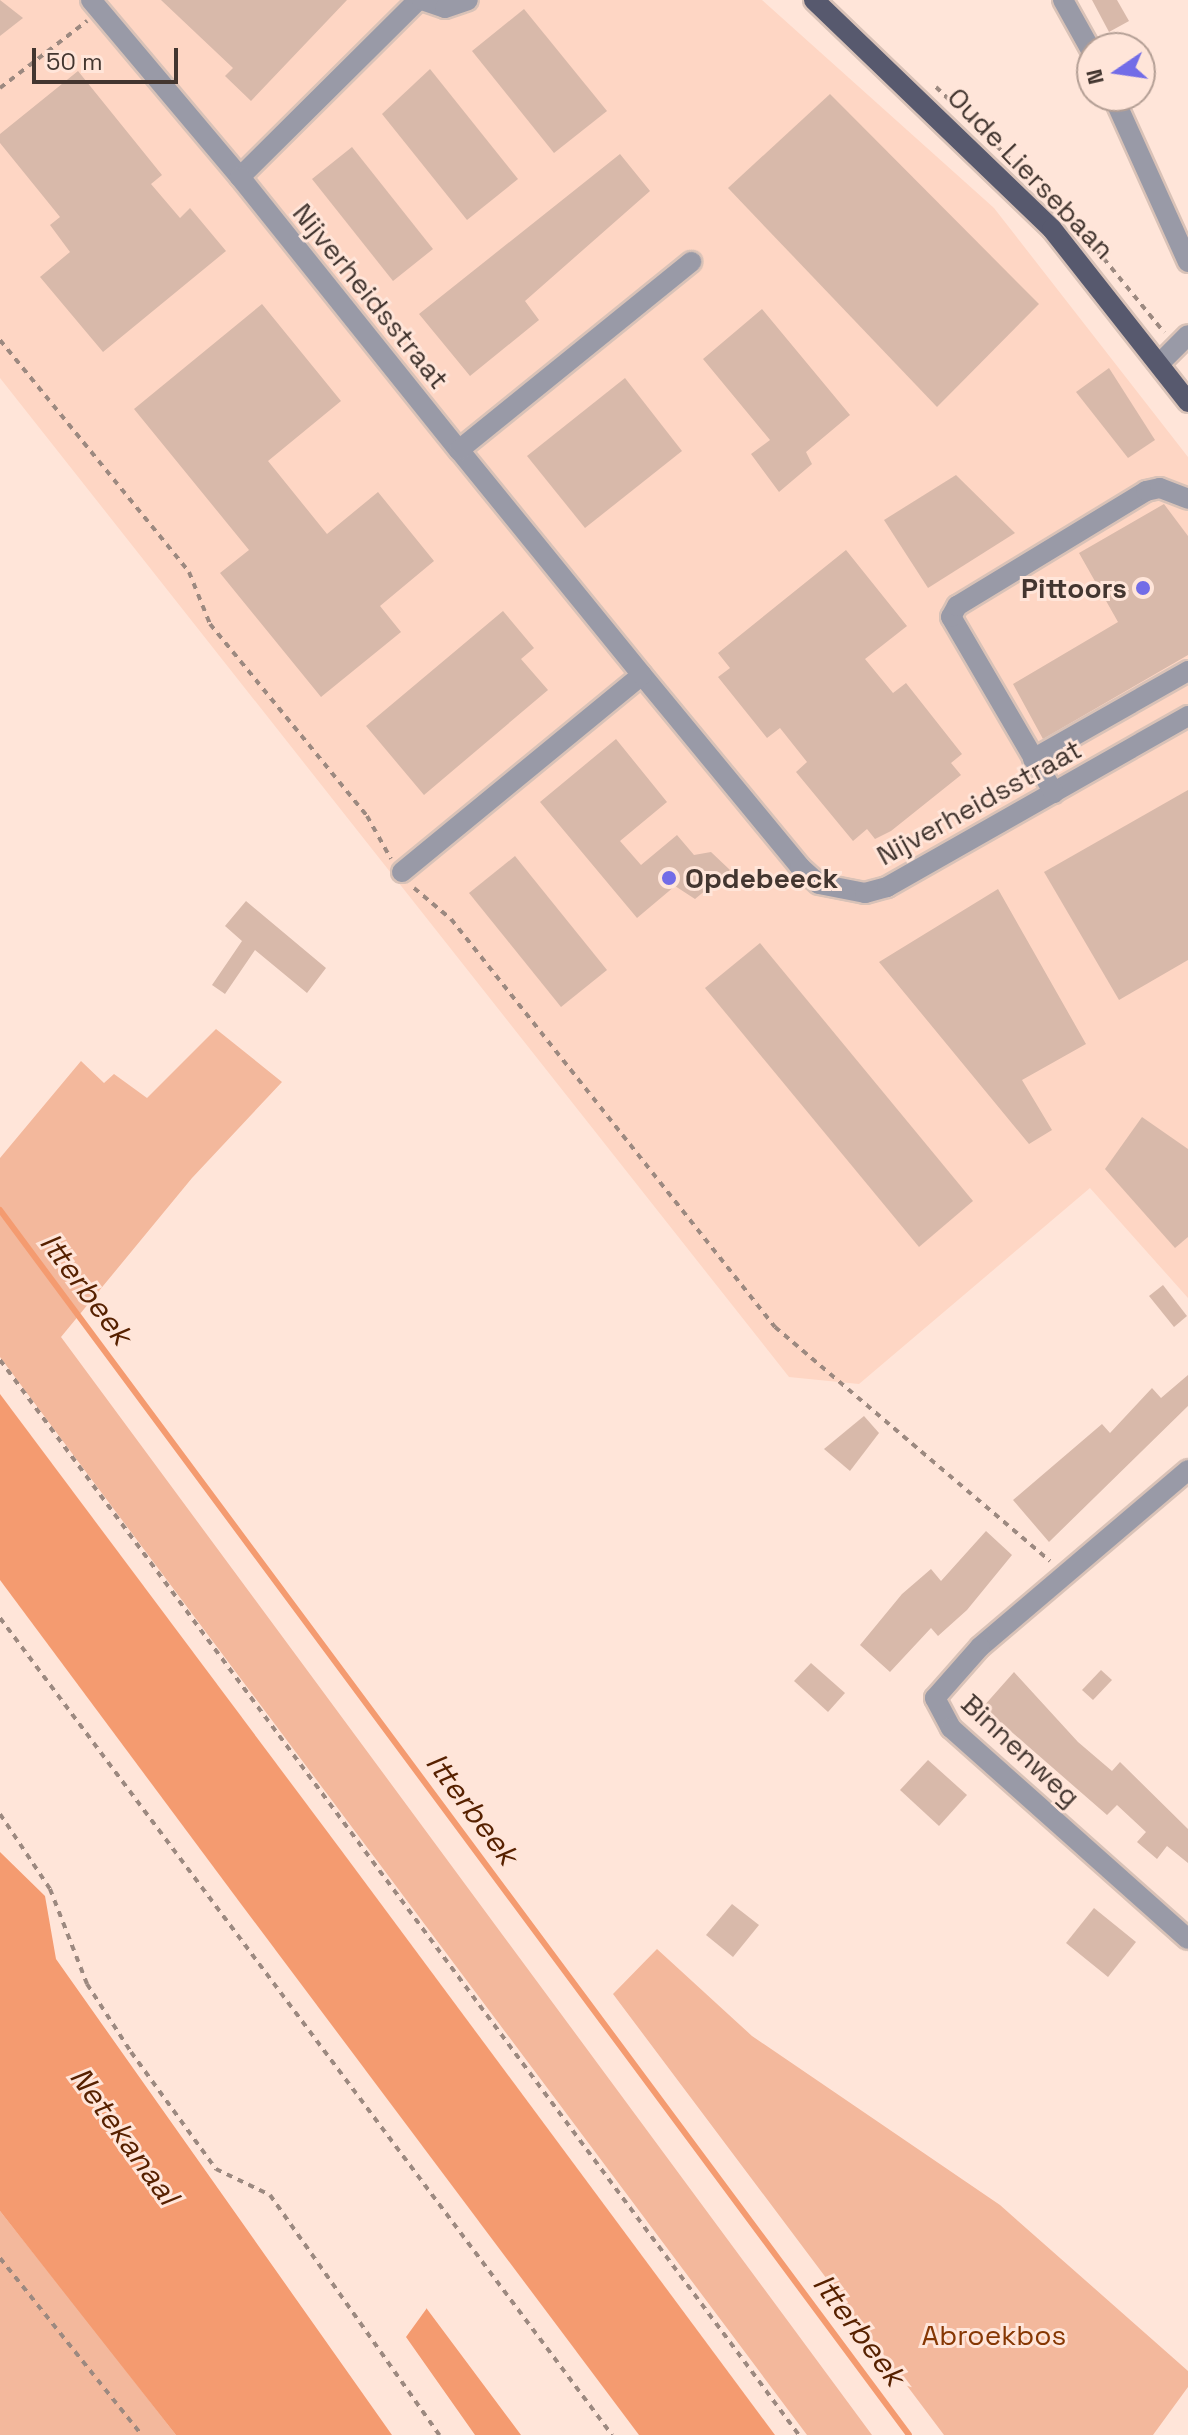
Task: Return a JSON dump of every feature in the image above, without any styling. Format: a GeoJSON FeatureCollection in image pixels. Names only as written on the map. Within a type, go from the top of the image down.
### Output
{"type":"FeatureCollection","features":[{"type":"Feature","properties":{"kind":"main road","name":"Oude Liersebaan"},"geometry":{"type":"LineString","coordinates":[[814,0],[1052,229],[1161,362],[1188,402]]}},
{"type":"Feature","properties":{"kind":"street"},"geometry":{"type":"LineString","coordinates":[[240,177],[420,0],[445,8],[468,0]]}},
{"type":"Feature","properties":{"kind":"street"},"geometry":{"type":"LineString","coordinates":[[1063,0],[1081,32]]}},
{"type":"Feature","properties":{"kind":"street","name":"Nijverheidsstraat"},"geometry":{"type":"LineString","coordinates":[[90,10],[240,177],[800,867],[837,890],[887,887],[1188,716]]}},
{"type":"Feature","properties":{"kind":"street"},"geometry":{"type":"LineString","coordinates":[[1120,112],[1188,262]]}},
{"type":"Feature","properties":{"kind":"street"},"geometry":{"type":"LineString","coordinates":[[459,450],[691,262]]}},
{"type":"Feature","properties":{"kind":"street"},"geometry":{"type":"LineString","coordinates":[[1161,362],[1188,335]]}},
{"type":"Feature","properties":{"kind":"street"},"geometry":{"type":"LineString","coordinates":[[1054,793],[954,625],[957,606],[1146,491],[1160,488],[1188,499]]}},
{"type":"Feature","properties":{"kind":"street"},"geometry":{"type":"LineString","coordinates":[[1033,759],[1188,671]]}},
{"type":"Feature","properties":{"kind":"street"},"geometry":{"type":"LineString","coordinates":[[402,872],[642,675]]}},
{"type":"Feature","properties":{"kind":"street","name":"Binnenweg"},"geometry":{"type":"LineString","coordinates":[[1188,1470],[942,1682],[938,1713],[1188,1939]]}},
{"type":"Feature","properties":{"kind":"path"},"geometry":{"type":"LineString","coordinates":[[0,88],[90,10]]}},
{"type":"Feature","properties":{"kind":"path"},"geometry":{"type":"LineString","coordinates":[[0,340],[189,572],[210,624],[367,816],[375,840],[402,872],[451,919],[775,1327],[1066,1574]]}},
{"type":"Feature","properties":{"kind":"path"},"geometry":{"type":"LineString","coordinates":[[0,1360],[799,2435]]}},
{"type":"Feature","properties":{"kind":"path"},"geometry":{"type":"LineString","coordinates":[[0,1618],[612,2435]]}},
{"type":"Feature","properties":{"kind":"path"},"geometry":{"type":"LineString","coordinates":[[0,1814],[50,1889],[87,1984],[131,2052],[216,2169],[270,2195],[439,2435]]}},
{"type":"Feature","properties":{"kind":"path"},"geometry":{"type":"LineString","coordinates":[[0,2258],[142,2435]]}},
{"type":"Feature","properties":{"kind":"shaded area"},"geometry":{"type":"Polygon","coordinates":[[[0,0],[762,0],[994,208],[1188,457],[1188,1298],[1090,1188],[859,1384],[789,1377],[0,378],[0,0]]]}},
{"type":"Feature","properties":{"kind":"green space"},"geometry":{"type":"Polygon","coordinates":[[[216,1029],[282,1082],[192,1178],[61,1337],[872,2435],[807,2435],[0,1357],[0,1158],[81,1061],[104,1083],[114,1074],[147,1098],[216,1029]]]}},
{"type":"Feature","properties":{"kind":"green space","name":"Abroekbos"},"geometry":{"type":"Polygon","coordinates":[[[657,1949],[752,2036],[1000,2205],[1188,2371],[1188,2387],[1153,2435],[944,2435],[613,1994],[657,1949]]]}},
{"type":"Feature","properties":{"kind":"green space"},"geometry":{"type":"Polygon","coordinates":[[[0,2211],[93,2328],[176,2435],[0,2435],[0,2211]]]}},
{"type":"Feature","properties":{"kind":"water"},"geometry":{"type":"Polygon","coordinates":[[[0,1394],[775,2435],[639,2435],[241,1904],[0,1580],[0,1394]]]}},
{"type":"Feature","properties":{"kind":"water","name":"Netekanaal"},"geometry":{"type":"Polygon","coordinates":[[[0,1852],[45,1896],[56,1959],[392,2435],[176,2435],[0,2211],[0,1852]]]}},
{"type":"Feature","properties":{"kind":"water"},"geometry":{"type":"Polygon","coordinates":[[[427,2308],[521,2435],[475,2435],[406,2337],[427,2308]]]}},
{"type":"Feature","properties":{"kind":"building"},"geometry":{"type":"Polygon","coordinates":[[[0,0],[23,18],[0,36],[0,0]]]}},
{"type":"Feature","properties":{"kind":"building"},"geometry":{"type":"Polygon","coordinates":[[[161,0],[347,0],[251,101],[225,76],[233,68],[161,0]]]}},
{"type":"Feature","properties":{"kind":"building"},"geometry":{"type":"Polygon","coordinates":[[[1092,0],[1117,0],[1129,21],[1109,32],[1092,0]]]}},
{"type":"Feature","properties":{"kind":"building"},"geometry":{"type":"Polygon","coordinates":[[[524,9],[607,111],[554,153],[472,51],[524,9]]]}},
{"type":"Feature","properties":{"kind":"building"},"geometry":{"type":"Polygon","coordinates":[[[430,69],[518,179],[467,220],[382,114],[430,69]]]}},
{"type":"Feature","properties":{"kind":"building"},"geometry":{"type":"Polygon","coordinates":[[[78,71],[162,175],[151,184],[180,218],[190,208],[226,251],[103,352],[40,277],[70,252],[50,225],[60,217],[0,143],[0,134],[78,71]]]}},
{"type":"Feature","properties":{"kind":"building"},"geometry":{"type":"Polygon","coordinates":[[[830,94],[1039,304],[937,407],[728,188],[830,94]]]}},
{"type":"Feature","properties":{"kind":"building"},"geometry":{"type":"Polygon","coordinates":[[[352,147],[433,249],[393,281],[312,179],[352,147]]]}},
{"type":"Feature","properties":{"kind":"building"},"geometry":{"type":"Polygon","coordinates":[[[620,154],[650,191],[525,301],[539,320],[470,376],[419,314],[620,154]]]}},
{"type":"Feature","properties":{"kind":"building"},"geometry":{"type":"Polygon","coordinates":[[[262,304],[341,401],[268,461],[327,534],[378,492],[434,561],[380,606],[401,632],[321,697],[220,573],[249,550],[134,409],[262,304]]]}},
{"type":"Feature","properties":{"kind":"building"},"geometry":{"type":"Polygon","coordinates":[[[762,309],[850,415],[806,452],[812,464],[779,492],[751,454],[770,440],[703,359],[762,309]]]}},
{"type":"Feature","properties":{"kind":"building"},"geometry":{"type":"Polygon","coordinates":[[[1109,368],[1155,440],[1128,458],[1076,392],[1109,368]]]}},
{"type":"Feature","properties":{"kind":"building"},"geometry":{"type":"Polygon","coordinates":[[[625,378],[682,451],[585,528],[527,456],[625,378]]]}},
{"type":"Feature","properties":{"kind":"building"},"geometry":{"type":"Polygon","coordinates":[[[956,475],[1015,533],[928,588],[884,520],[956,475]]]}},
{"type":"Feature","properties":{"kind":"building","name":"Pittoors"},"geometry":{"type":"Polygon","coordinates":[[[1164,504],[1188,536],[1188,655],[1043,739],[1013,684],[1118,622],[1079,553],[1164,504]]]}},
{"type":"Feature","properties":{"kind":"building"},"geometry":{"type":"Polygon","coordinates":[[[846,550],[907,626],[865,659],[893,693],[906,683],[962,754],[951,763],[961,775],[891,831],[875,839],[867,829],[853,841],[796,772],[807,762],[780,728],[767,738],[718,677],[730,668],[718,653],[846,550]]]}},
{"type":"Feature","properties":{"kind":"building"},"geometry":{"type":"Polygon","coordinates":[[[503,611],[534,648],[521,659],[548,690],[424,795],[366,726],[503,611]]]}},
{"type":"Feature","properties":{"kind":"building"},"geometry":{"type":"Polygon","coordinates":[[[616,739],[667,802],[620,841],[641,865],[677,835],[694,855],[711,852],[730,870],[695,899],[675,886],[637,918],[540,802],[616,739]]]}},
{"type":"Feature","properties":{"kind":"building"},"geometry":{"type":"Polygon","coordinates":[[[1188,790],[1188,960],[1119,1000],[1044,872],[1188,790]]]}},
{"type":"Feature","properties":{"kind":"building"},"geometry":{"type":"Polygon","coordinates":[[[515,856],[607,970],[561,1007],[469,893],[515,856]]]}},
{"type":"Feature","properties":{"kind":"building"},"geometry":{"type":"Polygon","coordinates":[[[998,889],[1086,1044],[1022,1080],[1052,1130],[1029,1144],[879,962],[998,889]]]}},
{"type":"Feature","properties":{"kind":"building"},"geometry":{"type":"Polygon","coordinates":[[[246,901],[326,968],[307,993],[255,950],[225,994],[212,985],[242,941],[225,926],[246,901]]]}},
{"type":"Feature","properties":{"kind":"building"},"geometry":{"type":"Polygon","coordinates":[[[760,943],[973,1201],[919,1247],[705,988],[760,943]]]}},
{"type":"Feature","properties":{"kind":"building"},"geometry":{"type":"Polygon","coordinates":[[[1142,1117],[1188,1149],[1188,1237],[1175,1248],[1105,1169],[1142,1117]]]}},
{"type":"Feature","properties":{"kind":"building"},"geometry":{"type":"Polygon","coordinates":[[[1163,1285],[1187,1316],[1174,1327],[1149,1296],[1163,1285]]]}},
{"type":"Feature","properties":{"kind":"building"},"geometry":{"type":"Polygon","coordinates":[[[1188,1375],[1188,1406],[1049,1542],[1013,1500],[1102,1424],[1110,1433],[1152,1388],[1161,1398],[1188,1375]]]}},
{"type":"Feature","properties":{"kind":"building"},"geometry":{"type":"Polygon","coordinates":[[[864,1416],[879,1433],[850,1471],[824,1449],[864,1416]]]}},
{"type":"Feature","properties":{"kind":"building"},"geometry":{"type":"Polygon","coordinates":[[[986,1531],[1012,1555],[967,1610],[938,1636],[931,1628],[890,1672],[860,1645],[902,1594],[931,1569],[941,1581],[986,1531]]]}},
{"type":"Feature","properties":{"kind":"building"},"geometry":{"type":"Polygon","coordinates":[[[811,1663],[845,1693],[828,1712],[794,1681],[811,1663]]]}},
{"type":"Feature","properties":{"kind":"building"},"geometry":{"type":"Polygon","coordinates":[[[1101,1670],[1112,1680],[1093,1700],[1082,1690],[1101,1670]]]}},
{"type":"Feature","properties":{"kind":"building"},"geometry":{"type":"Polygon","coordinates":[[[1014,1672],[1078,1742],[1112,1771],[1120,1762],[1188,1829],[1188,1863],[1167,1846],[1157,1859],[1137,1842],[1146,1832],[1117,1805],[1107,1815],[983,1707],[1014,1672]]]}},
{"type":"Feature","properties":{"kind":"building"},"geometry":{"type":"Polygon","coordinates":[[[928,1760],[967,1795],[939,1826],[900,1790],[928,1760]]]}},
{"type":"Feature","properties":{"kind":"building"},"geometry":{"type":"Polygon","coordinates":[[[732,1904],[759,1925],[733,1957],[706,1935],[732,1904]]]}},
{"type":"Feature","properties":{"kind":"building"},"geometry":{"type":"Polygon","coordinates":[[[1094,1908],[1136,1942],[1108,1977],[1066,1943],[1094,1908]]]}},
{"type":"Feature","properties":{"kind":"waterway","name":"Itterbeek"},"geometry":{"type":"LineString","coordinates":[[0,1210],[909,2435]]}},
{"type":"Feature","properties":{"kind":"place","name":"Pittoors"},"geometry":{"type":"Point","coordinates":[1143,588]}},
{"type":"Feature","properties":{"kind":"place","name":"Opdebeeck"},"geometry":{"type":"Point","coordinates":[669,878]}}]}
